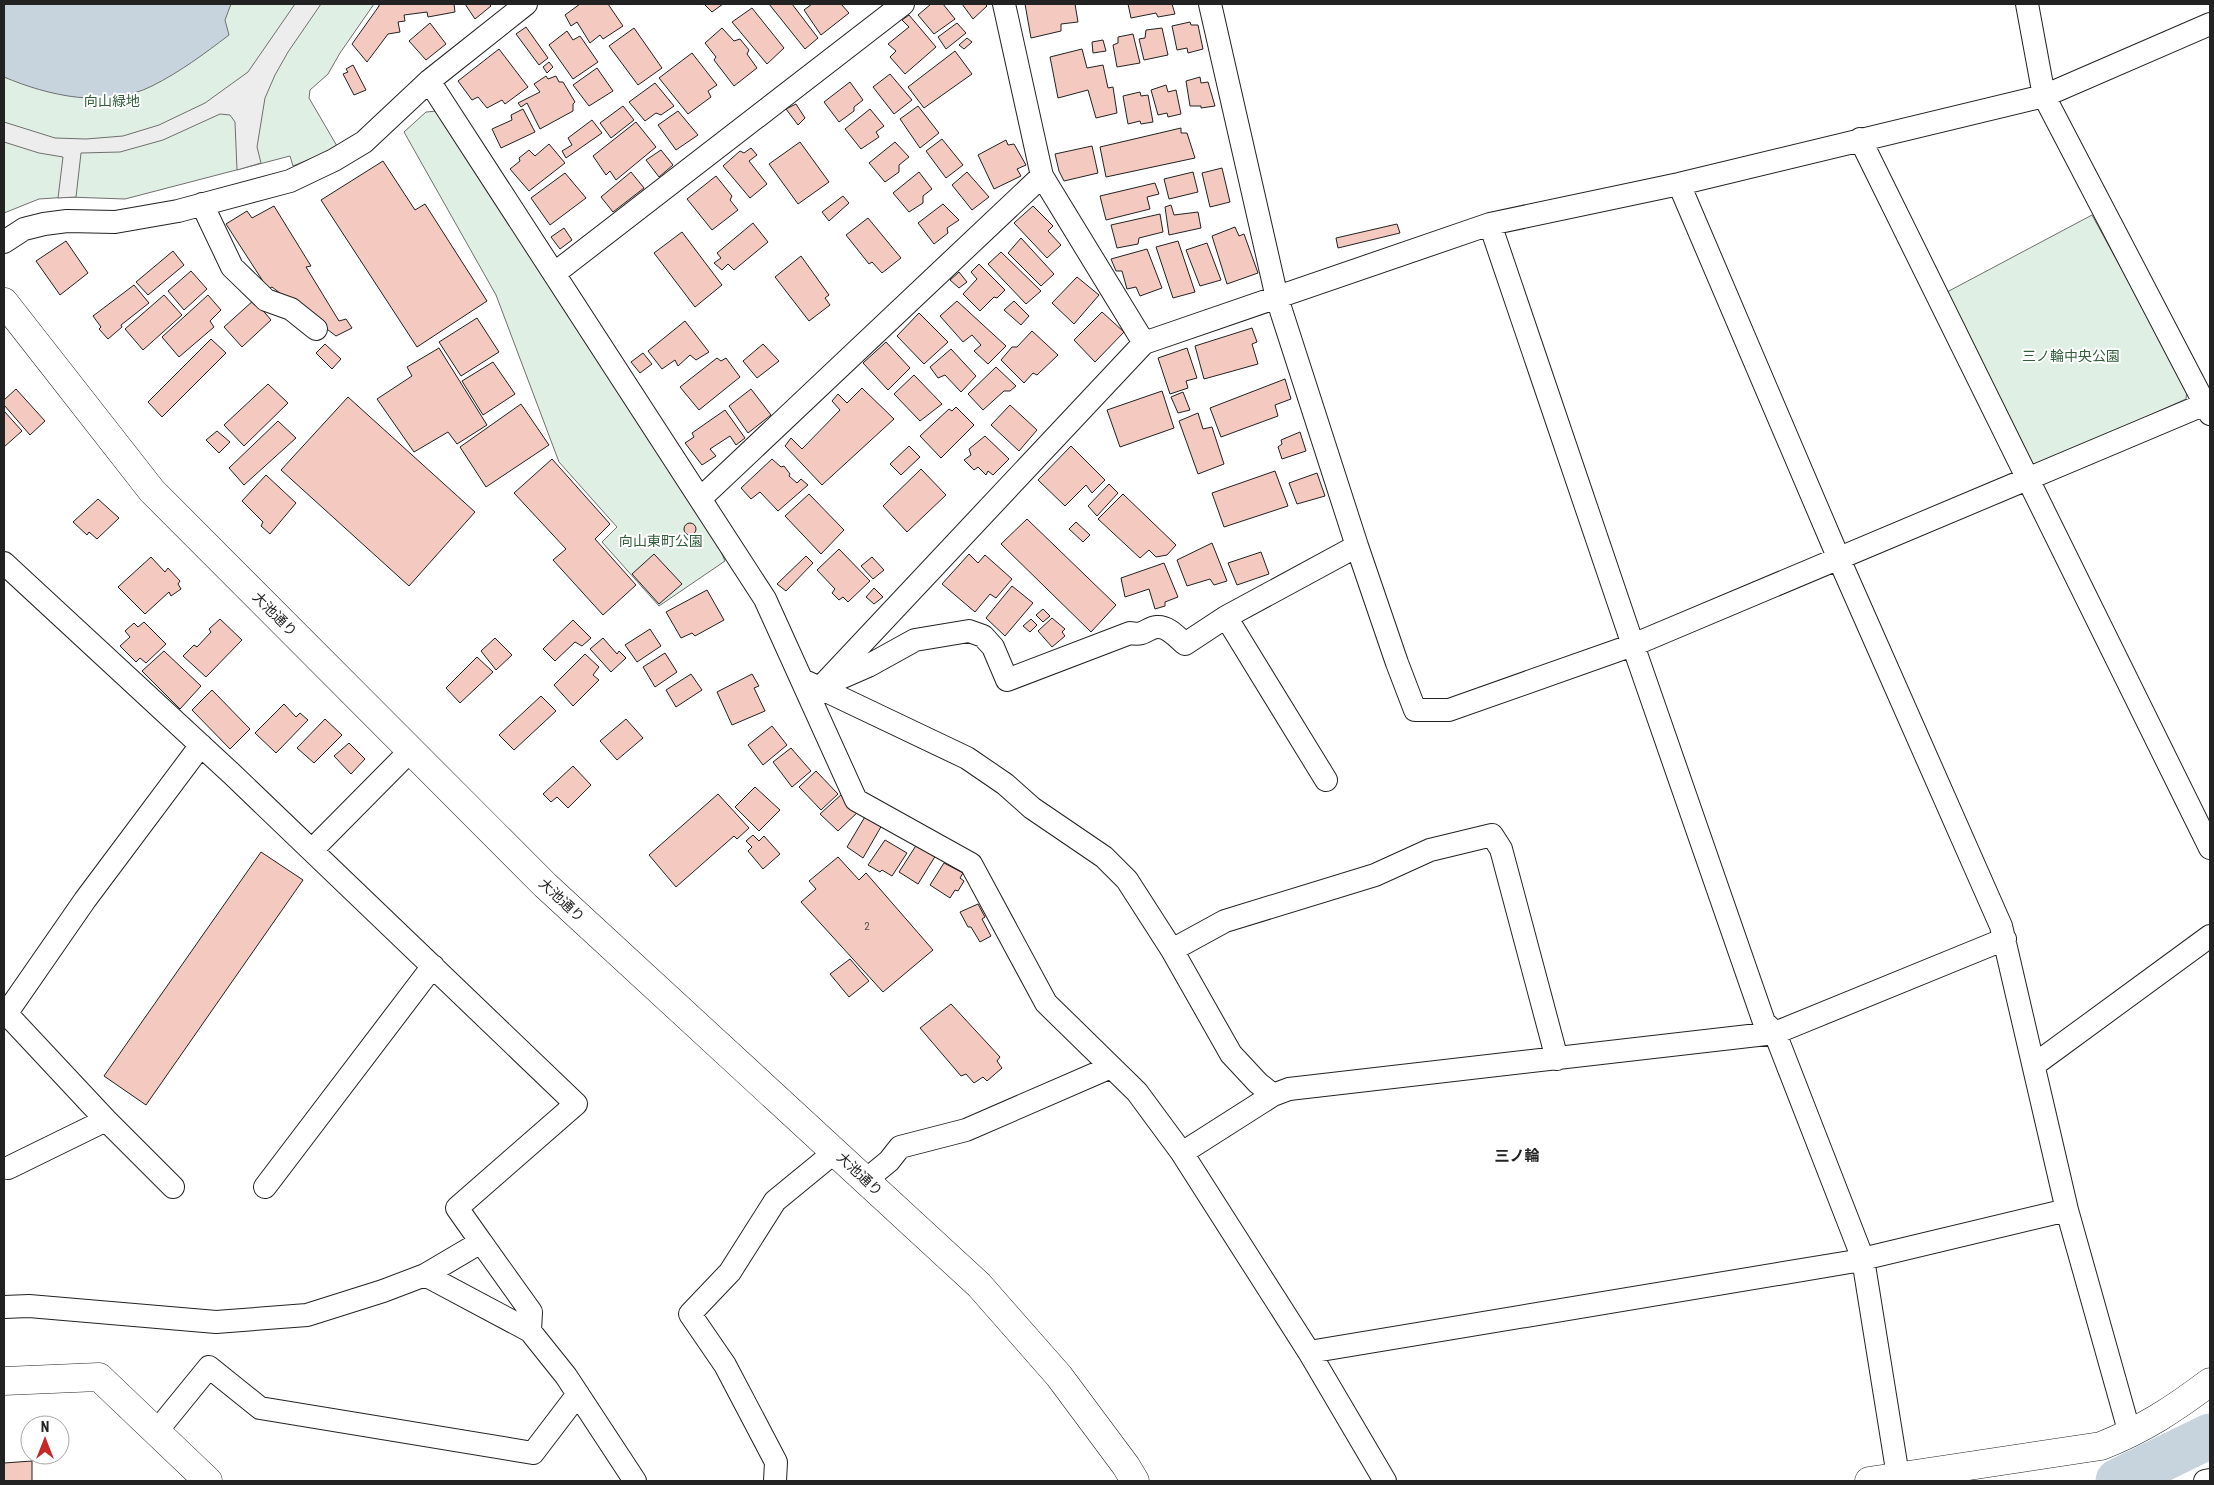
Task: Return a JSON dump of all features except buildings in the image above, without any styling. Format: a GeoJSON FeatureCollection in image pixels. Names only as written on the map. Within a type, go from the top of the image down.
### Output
{"type":"FeatureCollection","features":[{"type":"Feature","properties":{"kind":"street"},"geometry":{"type":"LineString","coordinates":[[4,242],[24,229],[44,224],[67,221],[115,222],[202,204],[290,181],[334,160],[364,142],[429,81],[526,4]]}},
{"type":"Feature","properties":{"kind":"street"},"geometry":{"type":"LineString","coordinates":[[555,273],[903,4]]}},
{"type":"Feature","properties":{"kind":"street"},"geometry":{"type":"LineString","coordinates":[[1004,4],[1042,176],[1144,343]]}},
{"type":"Feature","properties":{"kind":"street"},"geometry":{"type":"LineString","coordinates":[[1210,4],[1277,298],[1356,546],[1415,710],[1449,710],[1633,645],[2027,478],[2208,407],[2044,96],[2027,4]]}},
{"type":"Feature","properties":{"kind":"street"},"geometry":{"type":"LineString","coordinates":[[811,684],[1144,343],[1490,224],[1680,184],[2044,96],[2210,24]]}},
{"type":"Feature","properties":{"kind":"street"},"geometry":{"type":"LineString","coordinates":[[429,81],[765,599],[811,684],[856,800],[971,864],[1046,1003],[1137,1092],[1182,1154],[1310,1352],[1384,1481]]}},
{"type":"Feature","properties":{"kind":"street"},"geometry":{"type":"LineString","coordinates":[[1860,139],[2210,848]]}},
{"type":"Feature","properties":{"kind":"street"},"geometry":{"type":"LineString","coordinates":[[701,498],[1042,176]]}},
{"type":"Feature","properties":{"kind":"street"},"geometry":{"type":"LineString","coordinates":[[1680,184],[1839,559],[2001,926],[2067,1210],[2130,1434]]}},
{"type":"Feature","properties":{"kind":"street"},"geometry":{"type":"LineString","coordinates":[[202,204],[232,267],[266,300],[291,309],[316,329]]}},
{"type":"Feature","properties":{"kind":"street"},"geometry":{"type":"LineString","coordinates":[[1490,224],[1764,1022],[1775,1033],[1863,1259],[1898,1476]]}},
{"type":"Feature","properties":{"kind":"street","name":"大池通り"},"geometry":{"type":"LineString","coordinates":[[4,302],[152,491],[545,886],[836,1151],[985,1292],[1059,1376],[1126,1466],[1135,1481]]}},
{"type":"Feature","properties":{"kind":"street"},"geometry":{"type":"LineString","coordinates":[[811,684],[868,666],[914,640],[940,634],[968,631],[983,636],[994,647],[1007,680],[1130,633],[1140,635],[1157,627],[1168,629],[1185,644],[1226,617],[1356,546]]}},
{"type":"Feature","properties":{"kind":"street"},"geometry":{"type":"LineString","coordinates":[[4,563],[312,850],[576,1104],[457,1208],[531,1312],[530,1331]]}},
{"type":"Feature","properties":{"kind":"street"},"geometry":{"type":"LineString","coordinates":[[1226,617],[1326,780]]}},
{"type":"Feature","properties":{"kind":"street"},"geometry":{"type":"LineString","coordinates":[[811,684],[967,758],[1005,784],[1032,808],[1104,857],[1127,880],[1172,950],[1231,1054],[1258,1083],[1273,1095]]}},
{"type":"Feature","properties":{"kind":"street"},"geometry":{"type":"LineString","coordinates":[[173,1187],[106,1120],[5,1012],[200,745]]}},
{"type":"Feature","properties":{"kind":"street"},"geometry":{"type":"LineString","coordinates":[[312,850],[411,750]]}},
{"type":"Feature","properties":{"kind":"street"},"geometry":{"type":"LineString","coordinates":[[1172,950],[1225,921],[1375,875],[1430,850],[1492,835],[1501,849],[1557,1059]]}},
{"type":"Feature","properties":{"kind":"street"},"geometry":{"type":"LineString","coordinates":[[2034,1064],[2210,936]]}},
{"type":"Feature","properties":{"kind":"street"},"geometry":{"type":"LineString","coordinates":[[1182,1154],[1273,1095],[1289,1089],[1775,1033],[2005,939]]}},
{"type":"Feature","properties":{"kind":"street"},"geometry":{"type":"LineString","coordinates":[[265,1187],[433,966]]}},
{"type":"Feature","properties":{"kind":"street"},"geometry":{"type":"LineString","coordinates":[[866,1180],[889,1161],[900,1147],[966,1130],[1111,1067]]}},
{"type":"Feature","properties":{"kind":"street"},"geometry":{"type":"LineString","coordinates":[[8,1168],[106,1120]]}},
{"type":"Feature","properties":{"kind":"street"},"geometry":{"type":"LineString","coordinates":[[775,1481],[776,1462],[725,1365],[690,1314],[730,1272],[775,1201],[836,1151]]}},
{"type":"Feature","properties":{"kind":"street"},"geometry":{"type":"LineString","coordinates":[[1310,1352],[1863,1259],[2067,1210]]}},
{"type":"Feature","properties":{"kind":"street"},"geometry":{"type":"LineString","coordinates":[[4,1306],[28,1306],[216,1322],[307,1315],[425,1276],[480,1242]]}},
{"type":"Feature","properties":{"kind":"street"},"geometry":{"type":"LineString","coordinates":[[425,1276],[530,1331],[566,1376],[635,1481]]}},
{"type":"Feature","properties":{"kind":"street"},"geometry":{"type":"LineString","coordinates":[[156,1432],[209,1367],[260,1408],[534,1453],[578,1394]]}},
{"type":"Feature","properties":{"kind":"street"},"geometry":{"type":"LineString","coordinates":[[4,1381],[99,1376],[208,1481]]}},
{"type":"Feature","properties":{"kind":"street"},"geometry":{"type":"LineString","coordinates":[[1868,1481],[2101,1446],[2130,1434],[2168,1414],[2210,1382]]}},
{"type":"Feature","properties":{"kind":"street"},"geometry":{"type":"LineString","coordinates":[[2206,1481],[2210,1480]]}},
{"type":"Feature","properties":{"kind":"green space","name":"向山緑地"},"geometry":{"type":"Polygon","coordinates":[[[4,4],[374,4],[340,53],[328,74],[310,90],[309,98],[337,146],[293,166],[290,156],[125,199],[68,197],[39,199],[4,213],[4,4]]]}},
{"type":"Feature","properties":{"kind":"green space","name":"向山東町公園"},"geometry":{"type":"Polygon","coordinates":[[[437,111],[717,542],[725,561],[659,606],[602,542],[617,527],[559,462],[496,295],[404,132],[426,112],[437,111]]]}},
{"type":"Feature","properties":{"kind":"green space","name":"三ノ輪中央公園"},"geometry":{"type":"Polygon","coordinates":[[[2092,215],[2187,389],[2186,399],[2040,464],[2027,463],[1947,292],[2092,215]]]}},
{"type":"Feature","properties":{"kind":"shaded area"},"geometry":{"type":"Polygon","coordinates":[[[4,4],[231,4],[225,20],[229,35],[182,69],[152,86],[116,97],[78,97],[40,90],[4,77],[4,4]]]}},
{"type":"Feature","properties":{"kind":"shaded area"},"geometry":{"type":"Polygon","coordinates":[[[295,4],[321,4],[288,52],[265,98],[257,147],[261,163],[237,170],[235,122],[230,115],[220,114],[163,140],[120,152],[81,153],[76,197],[58,198],[63,157],[39,153],[4,142],[4,122],[55,138],[86,139],[123,136],[159,125],[205,103],[248,72],[295,4]]]}},
{"type":"Feature","properties":{"kind":"waterway"},"geometry":{"type":"LineString","coordinates":[[2118,1481],[2210,1436]]}},
{"type":"Feature","properties":{"kind":"district","name":"三ノ輪"},"geometry":{"type":"Point","coordinates":[1517,1156]}}]}
